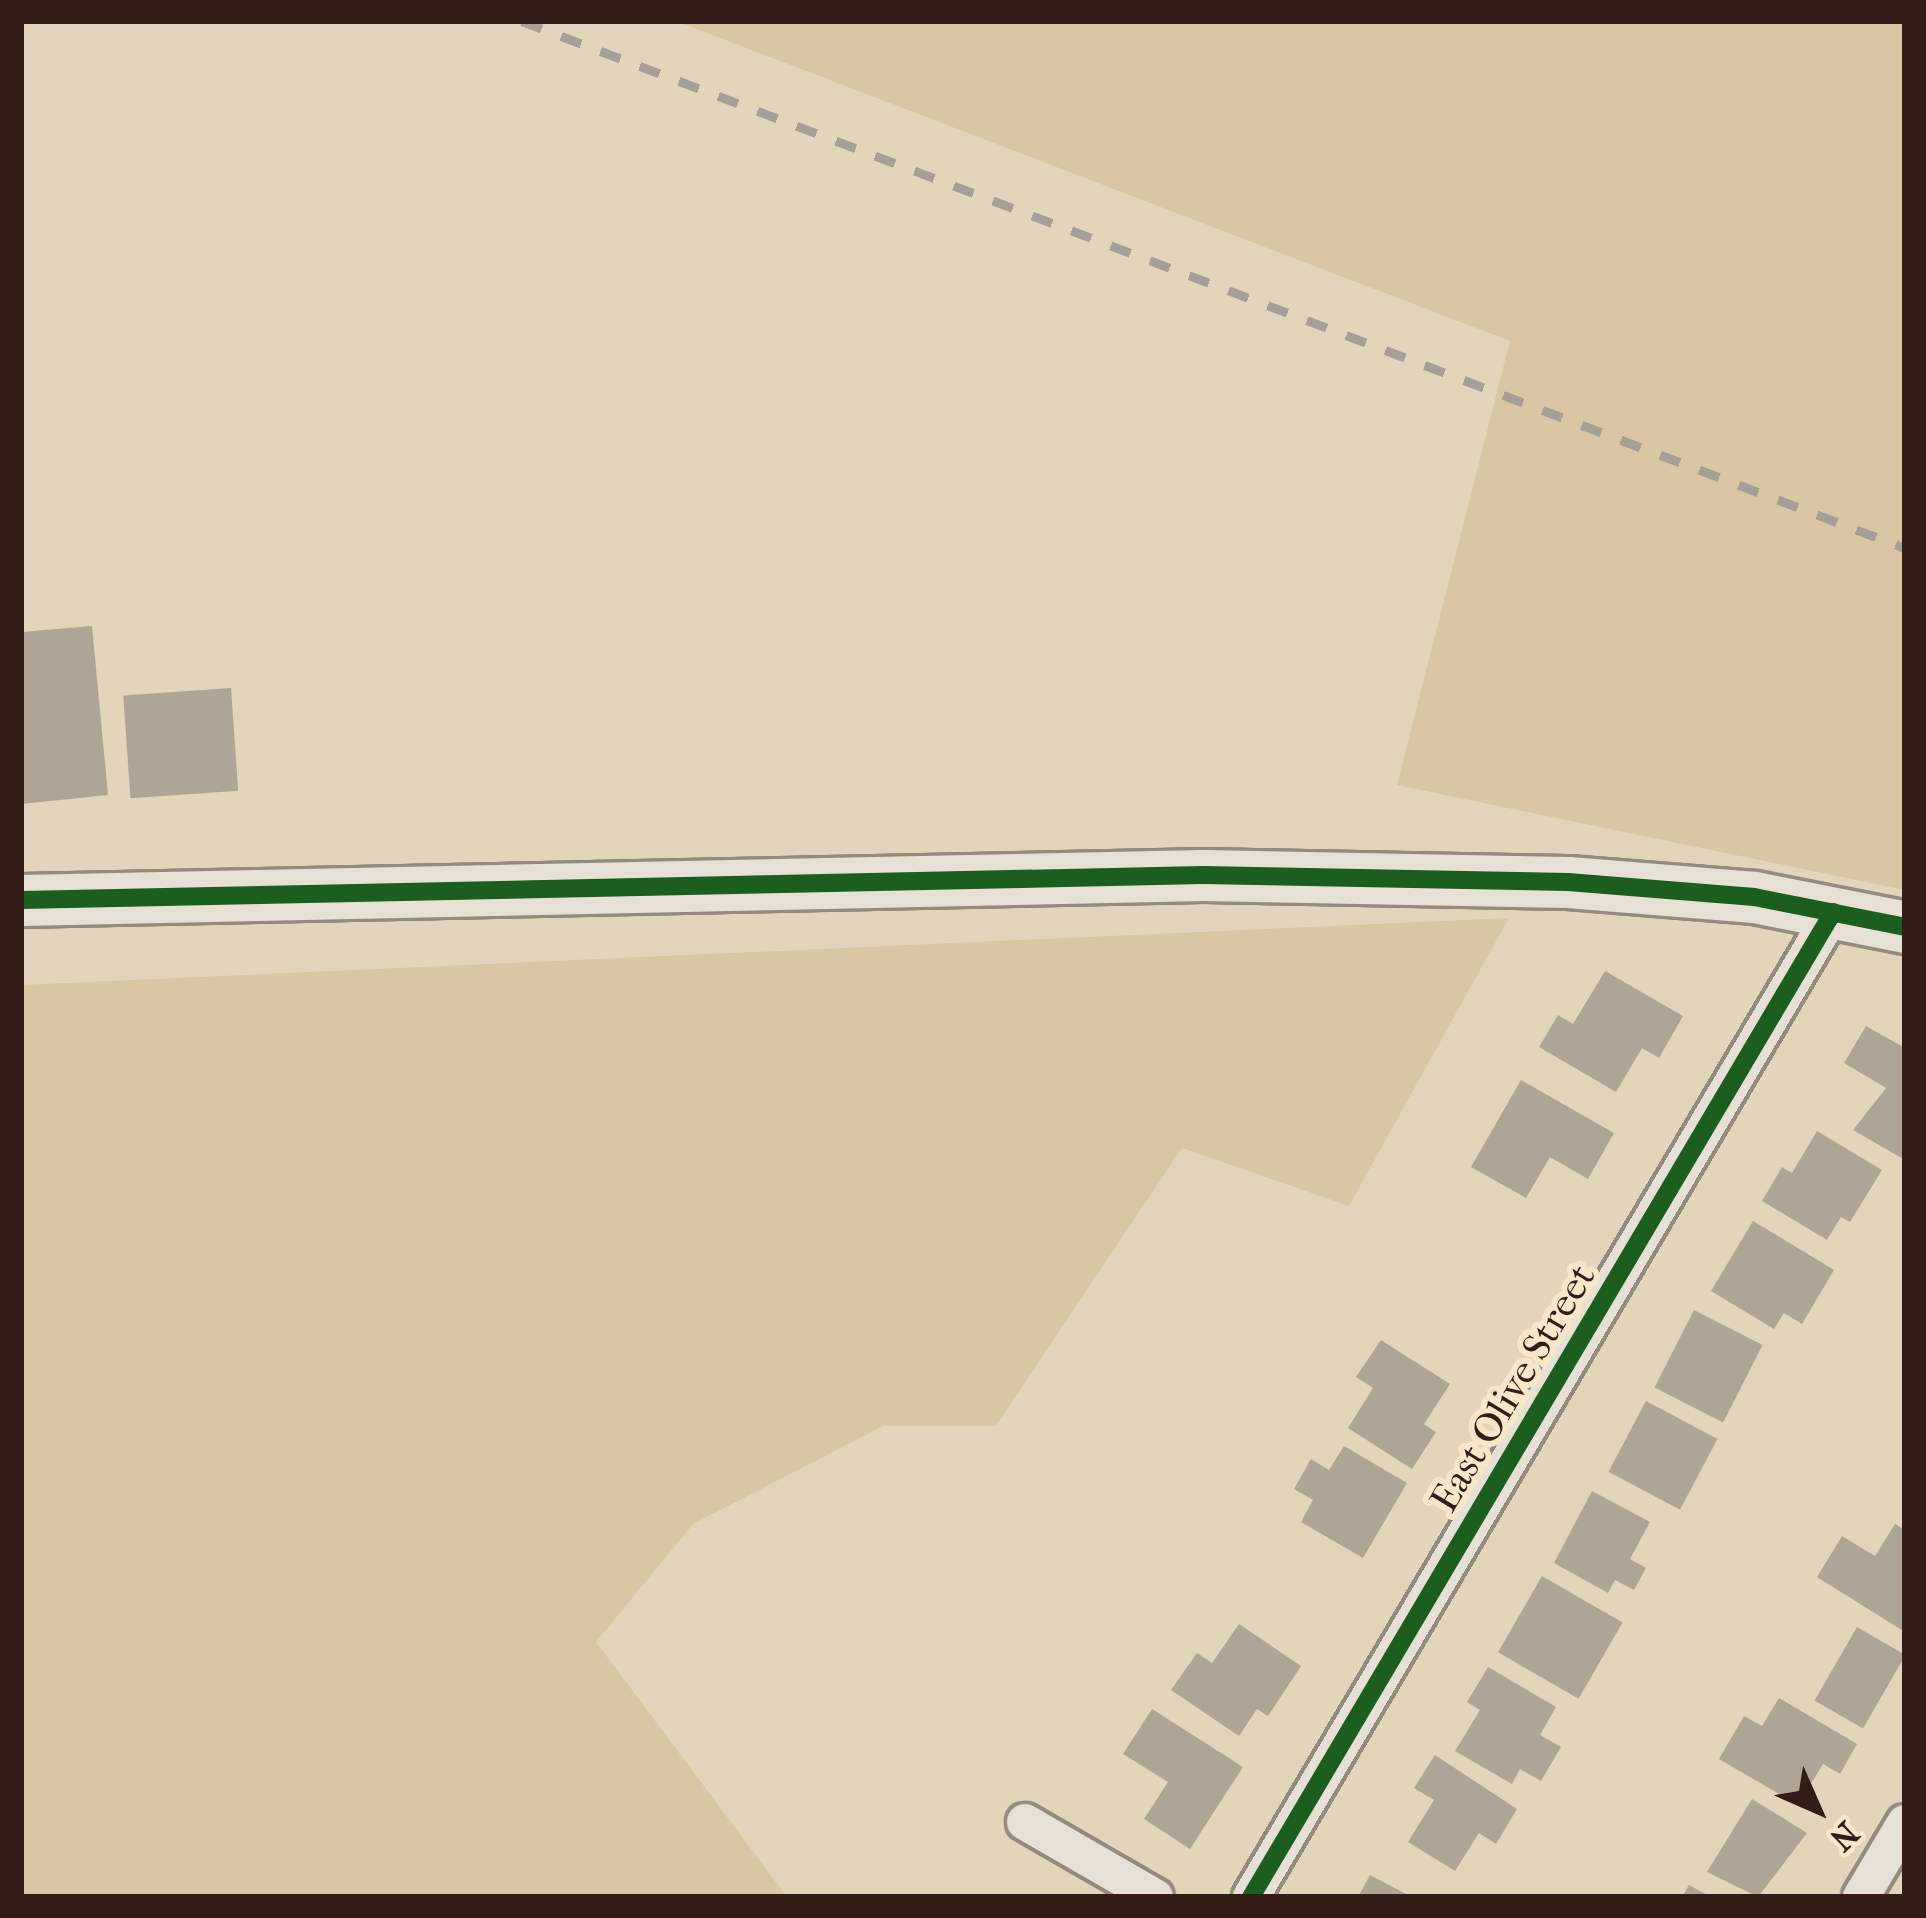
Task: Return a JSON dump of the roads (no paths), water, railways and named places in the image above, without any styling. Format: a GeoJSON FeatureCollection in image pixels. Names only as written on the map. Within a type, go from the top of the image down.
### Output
{"type":"FeatureCollection","features":[{"type":"Feature","properties":{"kind":"street"},"geometry":{"type":"LineString","coordinates":[[21,900],[1203,875],[1568,882],[1754,897],[1905,927]]}},
{"type":"Feature","properties":{"kind":"street","name":"East Olive Street"},"geometry":{"type":"LineString","coordinates":[[1251,1897],[1833,912]]}},
{"type":"Feature","properties":{"kind":"street"},"geometry":{"type":"LineString","coordinates":[[1024,1822],[1155,1897]]}},
{"type":"Feature","properties":{"kind":"street"},"geometry":{"type":"LineString","coordinates":[[1862,1897],[1905,1823]]}},
{"type":"Feature","properties":{"kind":"railway"},"geometry":{"type":"LineString","coordinates":[[522,21],[1905,548]]}}]}
